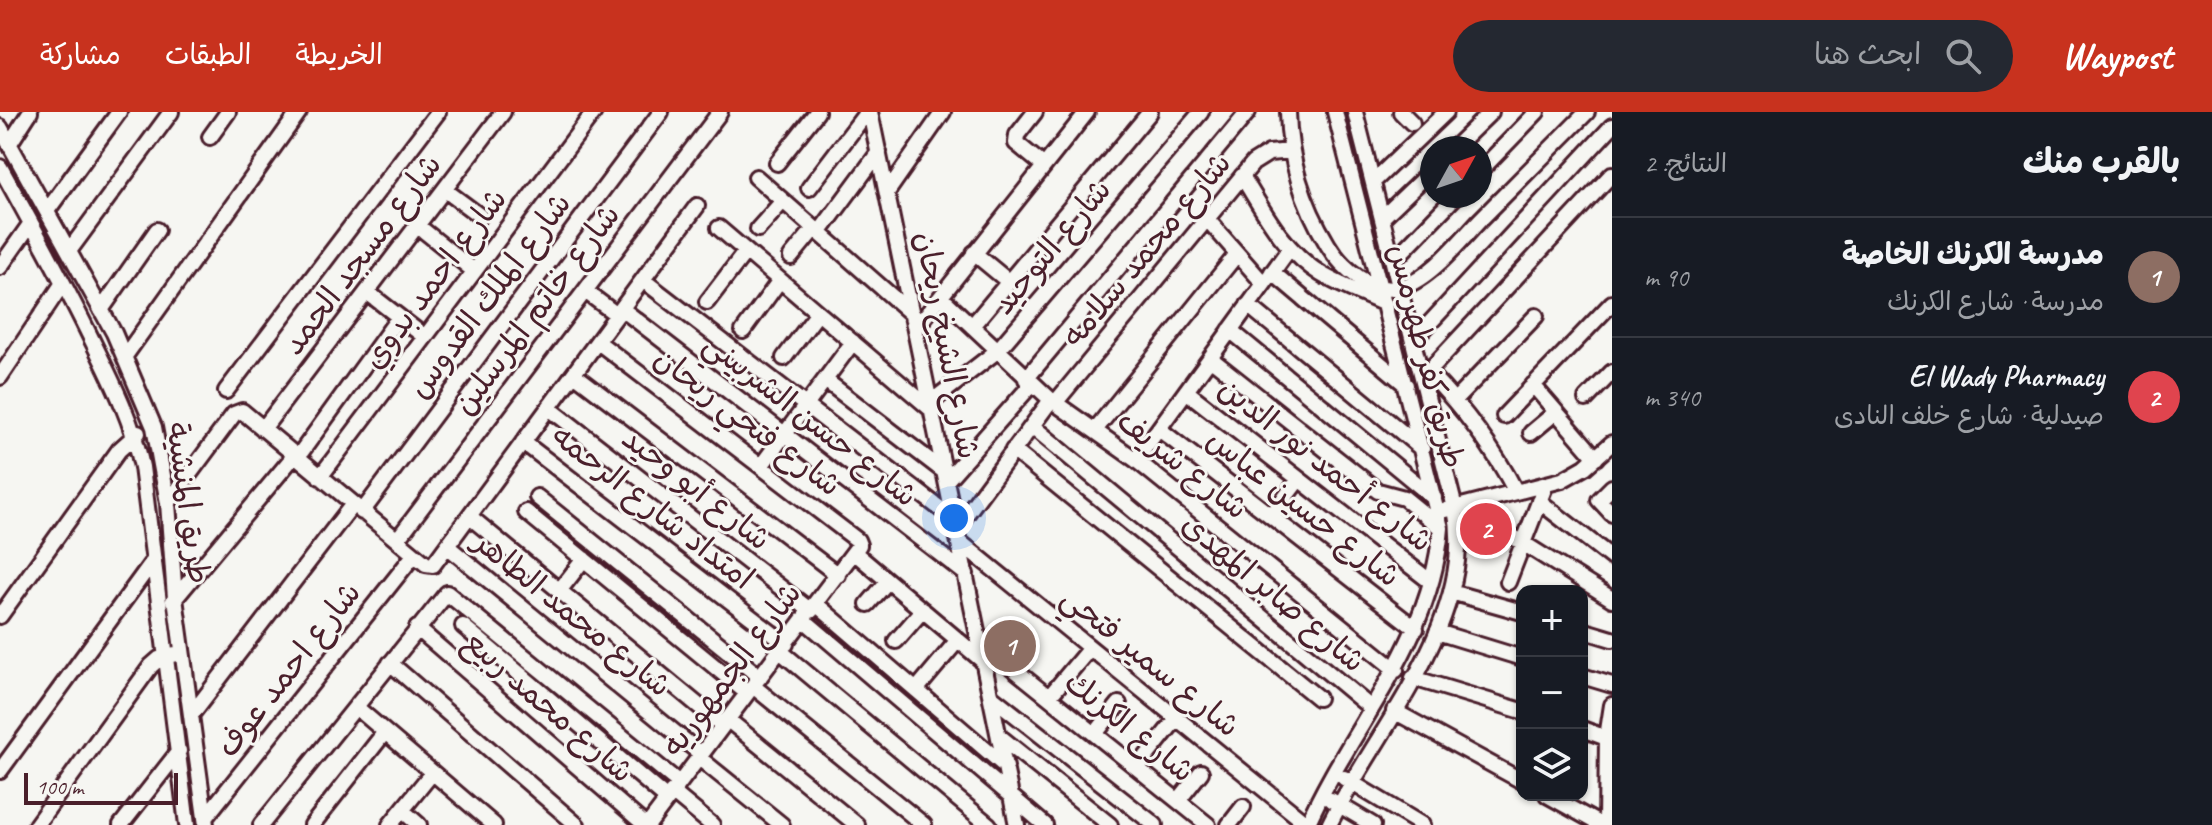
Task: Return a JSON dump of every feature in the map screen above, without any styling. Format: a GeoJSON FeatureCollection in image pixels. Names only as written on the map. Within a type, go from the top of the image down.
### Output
{"type":"FeatureCollection","features":[{"type":"Feature","properties":{"kind":"street"},"geometry":{"type":"LineString","coordinates":[[10,143],[30,112]]}},
{"type":"Feature","properties":{"kind":"street"},"geometry":{"type":"LineString","coordinates":[[47,211],[119,112]]}},
{"type":"Feature","properties":{"kind":"street"},"geometry":{"type":"LineString","coordinates":[[69,251],[171,112]]}},
{"type":"Feature","properties":{"kind":"street"},"geometry":{"type":"LineString","coordinates":[[210,137],[228,112]]}},
{"type":"Feature","properties":{"kind":"street"},"geometry":{"type":"LineString","coordinates":[[125,356],[299,112]]}},
{"type":"Feature","properties":{"kind":"street"},"geometry":{"type":"LineString","coordinates":[[226,391],[438,112]]}},
{"type":"Feature","properties":{"kind":"street","name":"شارع مسجد الحمد"},"geometry":{"type":"LineString","coordinates":[[263,429],[503,112]]}},
{"type":"Feature","properties":{"kind":"street","name":"شارع احمد بدوي"},"geometry":{"type":"LineString","coordinates":[[320,477],[594,112]]}},
{"type":"Feature","properties":{"kind":"street","name":"شارع الملك القدوس"},"geometry":{"type":"LineString","coordinates":[[192,714],[358,508],[661,112]]}},
{"type":"Feature","properties":{"kind":"street","name":"شارع خاتم المرسلين"},"geometry":{"type":"LineString","coordinates":[[397,540],[720,112]]}},
{"type":"Feature","properties":{"kind":"street"},"geometry":{"type":"LineString","coordinates":[[777,163],[817,112]]}},
{"type":"Feature","properties":{"kind":"street"},"geometry":{"type":"LineString","coordinates":[[809,188],[869,112]]}},
{"type":"Feature","properties":{"kind":"street","name":"شارع الشيخ ريحان"},"geometry":{"type":"LineString","coordinates":[[869,112],[888,191],[1017,825]]}},
{"type":"Feature","properties":{"kind":"street"},"geometry":{"type":"LineString","coordinates":[[888,191],[943,112]]}},
{"type":"Feature","properties":{"kind":"street"},"geometry":{"type":"LineString","coordinates":[[1035,112],[1017,135],[1016,143],[1044,166]]}},
{"type":"Feature","properties":{"kind":"street"},"geometry":{"type":"LineString","coordinates":[[756,177],[915,322],[941,297],[1087,112]]}},
{"type":"Feature","properties":{"kind":"street"},"geometry":{"type":"LineString","coordinates":[[972,326],[1145,117],[1128,112]]}},
{"type":"Feature","properties":{"kind":"street","name":"شارع التوحيد"},"geometry":{"type":"LineString","coordinates":[[932,406],[997,351],[1201,112]]}},
{"type":"Feature","properties":{"kind":"street"},"geometry":{"type":"LineString","coordinates":[[825,380],[946,476],[1029,382],[1248,112]]}},
{"type":"Feature","properties":{"kind":"street"},"geometry":{"type":"LineString","coordinates":[[1288,112],[1292,151],[1306,203],[1331,250],[1344,267],[1360,279],[1380,286],[1400,288],[1439,262],[1587,112]]}},
{"type":"Feature","properties":{"kind":"street","name":"طريق كفر طهرمس"},"geometry":{"type":"LineString","coordinates":[[1307,825],[1333,772],[1396,670],[1416,629],[1431,582],[1441,528],[1335,112]]}},
{"type":"Feature","properties":{"kind":"street","name":"طريق كفر طهرمس"},"geometry":{"type":"LineString","coordinates":[[1329,825],[1437,632],[1451,592],[1459,554],[1460,507],[1355,112]]}},
{"type":"Feature","properties":{"kind":"street"},"geometry":{"type":"LineString","coordinates":[[1373,182],[1446,112]]}},
{"type":"Feature","properties":{"kind":"street"},"geometry":{"type":"LineString","coordinates":[[1466,136],[1491,112]]}},
{"type":"Feature","properties":{"kind":"street"},"geometry":{"type":"LineString","coordinates":[[1492,159],[1537,112]]}},
{"type":"Feature","properties":{"kind":"street"},"geometry":{"type":"LineString","coordinates":[[1414,340],[1612,126]]}},
{"type":"Feature","properties":{"kind":"street","name":"طريق المنشية"},"geometry":{"type":"LineString","coordinates":[[0,127],[125,356],[154,427],[168,503],[175,598],[206,822]]}},
{"type":"Feature","properties":{"kind":"street","name":"شارع محمد سلامه"},"geometry":{"type":"LineString","coordinates":[[957,529],[1032,426],[1242,176],[1263,156],[1292,151]]}},
{"type":"Feature","properties":{"kind":"street"},"geometry":{"type":"LineString","coordinates":[[791,257],[816,231],[879,152]]}},
{"type":"Feature","properties":{"kind":"street","name":"طريق المنشية"},"geometry":{"type":"LineString","coordinates":[[0,167],[121,398],[134,434],[142,467],[187,825]]}},
{"type":"Feature","properties":{"kind":"street"},"geometry":{"type":"LineString","coordinates":[[1516,492],[1489,445],[1455,400],[1425,374],[1612,174]]}},
{"type":"Feature","properties":{"kind":"street"},"geometry":{"type":"LineString","coordinates":[[1242,176],[1290,248],[1319,273],[1385,304]]}},
{"type":"Feature","properties":{"kind":"street"},"geometry":{"type":"LineString","coordinates":[[1382,218],[1420,182]]}},
{"type":"Feature","properties":{"kind":"street"},"geometry":{"type":"LineString","coordinates":[[445,190],[480,216]]}},
{"type":"Feature","properties":{"kind":"street"},"geometry":{"type":"LineString","coordinates":[[758,229],[783,201]]}},
{"type":"Feature","properties":{"kind":"street"},"geometry":{"type":"LineString","coordinates":[[168,503],[234,414],[242,411],[414,555],[428,566],[435,563],[697,206]]}},
{"type":"Feature","properties":{"kind":"street"},"geometry":{"type":"LineString","coordinates":[[1393,261],[1444,208]]}},
{"type":"Feature","properties":{"kind":"street"},"geometry":{"type":"LineString","coordinates":[[1207,219],[1237,254],[1406,385]]}},
{"type":"Feature","properties":{"kind":"street"},"geometry":{"type":"LineString","coordinates":[[0,267],[31,223]]}},
{"type":"Feature","properties":{"kind":"street"},"geometry":{"type":"LineString","coordinates":[[418,226],[474,271]]}},
{"type":"Feature","properties":{"kind":"street"},"geometry":{"type":"LineString","coordinates":[[719,228],[932,406]]}},
{"type":"Feature","properties":{"kind":"street"},"geometry":{"type":"LineString","coordinates":[[101,310],[157,230]]}},
{"type":"Feature","properties":{"kind":"street"},"geometry":{"type":"LineString","coordinates":[[1136,460],[1290,248]]}},
{"type":"Feature","properties":{"kind":"street"},"geometry":{"type":"LineString","coordinates":[[707,302],[746,251]]}},
{"type":"Feature","properties":{"kind":"street"},"geometry":{"type":"LineString","coordinates":[[974,253],[1009,282]]}},
{"type":"Feature","properties":{"kind":"street"},"geometry":{"type":"LineString","coordinates":[[1095,430],[1237,254]]}},
{"type":"Feature","properties":{"kind":"street","name":"شارع سمير فتحي"},"geometry":{"type":"LineString","coordinates":[[643,280],[806,405],[957,529],[1090,648],[1307,825]]}},
{"type":"Feature","properties":{"kind":"street"},"geometry":{"type":"LineString","coordinates":[[743,331],[780,280]]}},
{"type":"Feature","properties":{"kind":"street"},"geometry":{"type":"LineString","coordinates":[[0,377],[5,357],[63,283]]}},
{"type":"Feature","properties":{"kind":"street","name":"شارع حسن الشربيني"},"geometry":{"type":"LineString","coordinates":[[585,291],[620,312],[785,434],[966,574]]}},
{"type":"Feature","properties":{"kind":"street"},"geometry":{"type":"LineString","coordinates":[[367,292],[425,337]]}},
{"type":"Feature","properties":{"kind":"street","name":"شارع شريف"},"geometry":{"type":"LineString","coordinates":[[941,297],[1029,382],[1136,460],[1396,670]]}},
{"type":"Feature","properties":{"kind":"street"},"geometry":{"type":"LineString","coordinates":[[1504,416],[1612,303]]}},
{"type":"Feature","properties":{"kind":"street"},"geometry":{"type":"LineString","coordinates":[[1248,305],[1422,449]]}},
{"type":"Feature","properties":{"kind":"street"},"geometry":{"type":"LineString","coordinates":[[784,358],[818,313]]}},
{"type":"Feature","properties":{"kind":"street"},"geometry":{"type":"LineString","coordinates":[[1455,400],[1536,316]]}},
{"type":"Feature","properties":{"kind":"street"},"geometry":{"type":"LineString","coordinates":[[160,616],[296,457],[399,317]]}},
{"type":"Feature","properties":{"kind":"street"},"geometry":{"type":"LineString","coordinates":[[1230,330],[1436,505],[1460,507],[1546,484],[1574,474],[1612,444]]}},
{"type":"Feature","properties":{"kind":"street","name":"شارع فتحي ريحان"},"geometry":{"type":"LineString","coordinates":[[598,342],[857,540],[857,550],[888,581],[984,662]]}},
{"type":"Feature","properties":{"kind":"street"},"geometry":{"type":"LineString","coordinates":[[761,466],[853,342]]}},
{"type":"Feature","properties":{"kind":"street"},"geometry":{"type":"LineString","coordinates":[[1210,358],[1378,491],[1404,498],[1441,528]]}},
{"type":"Feature","properties":{"kind":"street"},"geometry":{"type":"LineString","coordinates":[[1586,399],[1612,372]]}},
{"type":"Feature","properties":{"kind":"street"},"geometry":{"type":"LineString","coordinates":[[574,374],[838,575]]}},
{"type":"Feature","properties":{"kind":"street"},"geometry":{"type":"LineString","coordinates":[[1533,385],[1596,458]]}},
{"type":"Feature","properties":{"kind":"street","name":"شارع أحمد نور الدين"},"geometry":{"type":"LineString","coordinates":[[1186,391],[1431,582]]}},
{"type":"Feature","properties":{"kind":"street","name":"شارع أبو وحيد"},"geometry":{"type":"LineString","coordinates":[[549,408],[810,612]]}},
{"type":"Feature","properties":{"kind":"street"},"geometry":{"type":"LineString","coordinates":[[1531,433],[1556,412]]}},
{"type":"Feature","properties":{"kind":"street","name":"شارع صابر المهدى"},"geometry":{"type":"LineString","coordinates":[[1032,426],[1371,708]]}},
{"type":"Feature","properties":{"kind":"street"},"geometry":{"type":"LineString","coordinates":[[0,616],[119,450],[134,434],[154,427]]}},
{"type":"Feature","properties":{"kind":"street","name":"شارع حسين عباس"},"geometry":{"type":"LineString","coordinates":[[1159,429],[1416,629]]}},
{"type":"Feature","properties":{"kind":"street","name":"امتداد شارع الرحمه"},"geometry":{"type":"LineString","coordinates":[[523,442],[783,648],[989,825]]}},
{"type":"Feature","properties":{"kind":"street"},"geometry":{"type":"LineString","coordinates":[[1013,450],[1318,698]]}},
{"type":"Feature","properties":{"kind":"street"},"geometry":{"type":"LineString","coordinates":[[1271,516],[1299,479]]}},
{"type":"Feature","properties":{"kind":"street"},"geometry":{"type":"LineString","coordinates":[[1508,582],[1546,484]]}},
{"type":"Feature","properties":{"kind":"street"},"geometry":{"type":"LineString","coordinates":[[1612,487],[1599,500],[1612,514]]}},
{"type":"Feature","properties":{"kind":"street"},"geometry":{"type":"LineString","coordinates":[[537,497],[753,685],[924,825]]}},
{"type":"Feature","properties":{"kind":"street"},"geometry":{"type":"LineString","coordinates":[[1539,501],[1612,558]]}},
{"type":"Feature","properties":{"kind":"street"},"geometry":{"type":"LineString","coordinates":[[1460,507],[1612,599]]}},
{"type":"Feature","properties":{"kind":"street"},"geometry":{"type":"LineString","coordinates":[[526,512],[753,685]]}},
{"type":"Feature","properties":{"kind":"street"},"geometry":{"type":"LineString","coordinates":[[469,516],[559,591],[857,825]]}},
{"type":"Feature","properties":{"kind":"street","name":"شارع محمد الطاهر"},"geometry":{"type":"LineString","coordinates":[[447,546],[782,825]]}},
{"type":"Feature","properties":{"kind":"street","name":"شارع الجمهوريه"},"geometry":{"type":"LineString","coordinates":[[648,825],[857,550]]}},
{"type":"Feature","properties":{"kind":"street","name":"شارع احمد عوف"},"geometry":{"type":"LineString","coordinates":[[206,822],[414,555]]}},
{"type":"Feature","properties":{"kind":"street"},"geometry":{"type":"LineString","coordinates":[[559,591],[584,559]]}},
{"type":"Feature","properties":{"kind":"street"},"geometry":{"type":"LineString","coordinates":[[0,771],[153,561]]}},
{"type":"Feature","properties":{"kind":"street"},"geometry":{"type":"LineString","coordinates":[[868,604],[888,581]]}},
{"type":"Feature","properties":{"kind":"street"},"geometry":{"type":"LineString","coordinates":[[1451,592],[1516,610]]}},
{"type":"Feature","properties":{"kind":"street"},"geometry":{"type":"LineString","coordinates":[[261,825],[445,593],[451,594],[672,792]]}},
{"type":"Feature","properties":{"kind":"street"},"geometry":{"type":"LineString","coordinates":[[896,641],[923,610]]}},
{"type":"Feature","properties":{"kind":"street"},"geometry":{"type":"LineString","coordinates":[[810,612],[916,690],[1006,767]]}},
{"type":"Feature","properties":{"kind":"street"},"geometry":{"type":"LineString","coordinates":[[810,612],[1045,825]]}},
{"type":"Feature","properties":{"kind":"street"},"geometry":{"type":"LineString","coordinates":[[463,626],[712,825]]}},
{"type":"Feature","properties":{"kind":"street","name":"شارع محمد ربيع"},"geometry":{"type":"LineString","coordinates":[[417,628],[648,825]]}},
{"type":"Feature","properties":{"kind":"street"},"geometry":{"type":"LineString","coordinates":[[1437,632],[1519,657]]}},
{"type":"Feature","properties":{"kind":"street"},"geometry":{"type":"LineString","coordinates":[[1588,632],[1612,639]]}},
{"type":"Feature","properties":{"kind":"street"},"geometry":{"type":"LineString","coordinates":[[916,690],[958,640]]}},
{"type":"Feature","properties":{"kind":"street","name":"شارع الكرنك"},"geometry":{"type":"LineString","coordinates":[[979,641],[1208,825]]}},
{"type":"Feature","properties":{"kind":"street"},"geometry":{"type":"LineString","coordinates":[[1049,697],[1090,648]]}},
{"type":"Feature","properties":{"kind":"street"},"geometry":{"type":"LineString","coordinates":[[36,825],[151,666],[183,651]]}},
{"type":"Feature","properties":{"kind":"street"},"geometry":{"type":"LineString","coordinates":[[390,663],[577,825]]}},
{"type":"Feature","properties":{"kind":"street"},"geometry":{"type":"LineString","coordinates":[[1413,678],[1516,709]]}},
{"type":"Feature","properties":{"kind":"street"},"geometry":{"type":"LineString","coordinates":[[1588,678],[1612,685]]}},
{"type":"Feature","properties":{"kind":"street"},"geometry":{"type":"LineString","coordinates":[[991,696],[1155,825]]}},
{"type":"Feature","properties":{"kind":"street"},"geometry":{"type":"LineString","coordinates":[[1095,734],[1119,704]]}},
{"type":"Feature","properties":{"kind":"street"},"geometry":{"type":"LineString","coordinates":[[1558,801],[1604,825],[1608,808],[1612,705]]}},
{"type":"Feature","properties":{"kind":"street"},"geometry":{"type":"LineString","coordinates":[[356,707],[494,825]]}},
{"type":"Feature","properties":{"kind":"street"},"geometry":{"type":"LineString","coordinates":[[1394,711],[1516,778]]}},
{"type":"Feature","properties":{"kind":"street"},"geometry":{"type":"LineString","coordinates":[[1137,768],[1177,718]]}},
{"type":"Feature","properties":{"kind":"street"},"geometry":{"type":"LineString","coordinates":[[1588,731],[1610,739]]}},
{"type":"Feature","properties":{"kind":"street"},"geometry":{"type":"LineString","coordinates":[[312,825],[385,732]]}},
{"type":"Feature","properties":{"kind":"street"},"geometry":{"type":"LineString","coordinates":[[999,736],[1110,825]]}},
{"type":"Feature","properties":{"kind":"street"},"geometry":{"type":"LineString","coordinates":[[121,825],[179,751]]}},
{"type":"Feature","properties":{"kind":"street"},"geometry":{"type":"LineString","coordinates":[[1178,801],[1201,772]]}},
{"type":"Feature","properties":{"kind":"street"},"geometry":{"type":"LineString","coordinates":[[1333,772],[1422,825]]}},
{"type":"Feature","properties":{"kind":"street"},"geometry":{"type":"LineString","coordinates":[[390,825],[432,773]]}},
{"type":"Feature","properties":{"kind":"street"},"geometry":{"type":"LineString","coordinates":[[1321,794],[1373,825]]}},
{"type":"Feature","properties":{"kind":"street"},"geometry":{"type":"LineString","coordinates":[[1229,825],[1243,807]]}},
{"type":"Feature","properties":{"kind":"street"},"geometry":{"type":"LineString","coordinates":[[402,810],[419,825]]}},
{"type":"Feature","properties":{"kind":"place","name":"El Wady Pharmacy"},"geometry":{"type":"Point","coordinates":[1486,529]}},
{"type":"Feature","properties":{"kind":"place","name":"مدرسة الكرنك الخاصة"},"geometry":{"type":"Point","coordinates":[1010,646]}}]}
